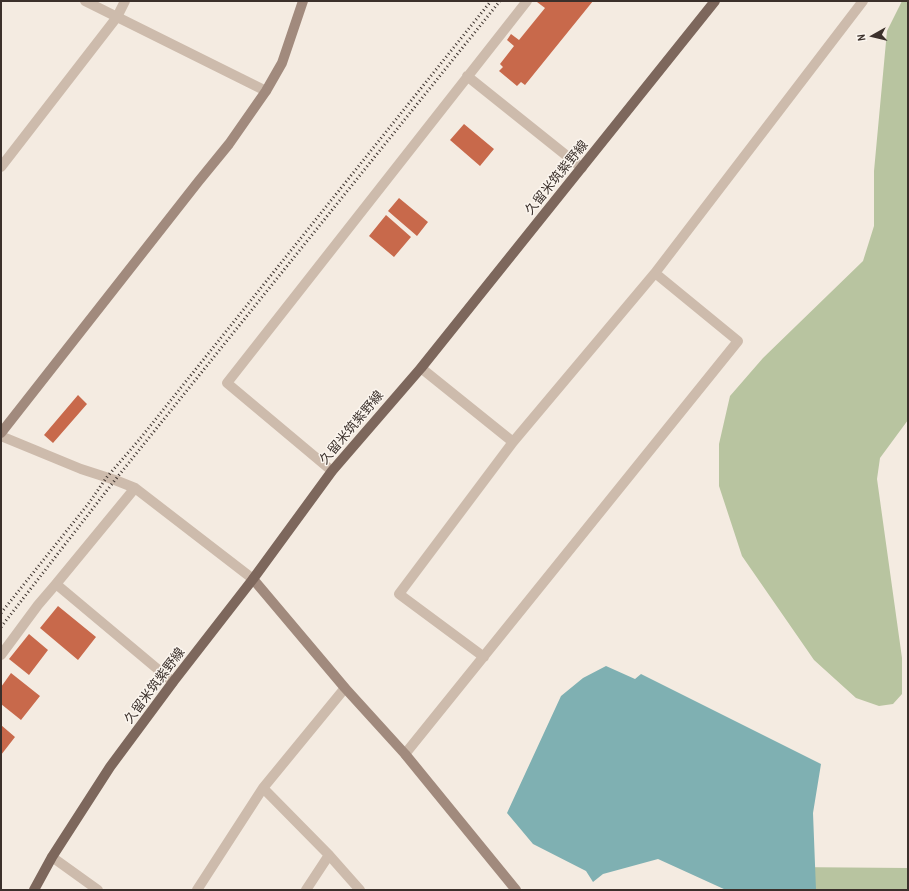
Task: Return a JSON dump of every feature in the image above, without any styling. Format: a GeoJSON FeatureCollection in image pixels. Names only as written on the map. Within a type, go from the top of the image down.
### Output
{"type":"FeatureCollection","features":[{"type":"Feature","properties":{"kind":"main road","name":"久留米筑紫野線"},"geometry":{"type":"LineString","coordinates":[[34,890],[52,857],[110,767],[173,682],[253,579],[332,471],[421,368],[715,1]]}},
{"type":"Feature","properties":{"kind":"street"},"geometry":{"type":"LineString","coordinates":[[85,1],[266,91]]}},
{"type":"Feature","properties":{"kind":"street"},"geometry":{"type":"LineString","coordinates":[[1,167],[117,17],[125,1]]}},
{"type":"Feature","properties":{"kind":"street"},"geometry":{"type":"LineString","coordinates":[[1,433],[229,144],[266,91],[282,63],[303,1]]}},
{"type":"Feature","properties":{"kind":"street"},"geometry":{"type":"LineString","coordinates":[[332,471],[227,383],[527,1]]}},
{"type":"Feature","properties":{"kind":"street"},"geometry":{"type":"LineString","coordinates":[[484,657],[399,594],[513,442],[656,273],[863,1]]}},
{"type":"Feature","properties":{"kind":"street"},"geometry":{"type":"LineString","coordinates":[[467,76],[582,168]]}},
{"type":"Feature","properties":{"kind":"street"},"geometry":{"type":"LineString","coordinates":[[405,754],[738,341],[656,273]]}},
{"type":"Feature","properties":{"kind":"street"},"geometry":{"type":"LineString","coordinates":[[421,368],[513,442]]}},
{"type":"Feature","properties":{"kind":"street"},"geometry":{"type":"LineString","coordinates":[[1,436],[81,469],[136,488],[253,579],[345,688],[405,754],[516,890]]}},
{"type":"Feature","properties":{"kind":"street"},"geometry":{"type":"LineString","coordinates":[[1,655],[38,605],[136,488]]}},
{"type":"Feature","properties":{"kind":"street"},"geometry":{"type":"LineString","coordinates":[[56,584],[173,682]]}},
{"type":"Feature","properties":{"kind":"street"},"geometry":{"type":"LineString","coordinates":[[198,890],[263,788],[345,688]]}},
{"type":"Feature","properties":{"kind":"street"},"geometry":{"type":"LineString","coordinates":[[263,788],[329,855],[360,890]]}},
{"type":"Feature","properties":{"kind":"street"},"geometry":{"type":"LineString","coordinates":[[306,890],[329,855]]}},
{"type":"Feature","properties":{"kind":"street"},"geometry":{"type":"LineString","coordinates":[[52,857],[98,890]]}},
{"type":"Feature","properties":{"kind":"green space"},"geometry":{"type":"Polygon","coordinates":[[[902,1],[908,1],[908,420],[880,458],[877,479],[902,658],[902,694],[893,704],[879,706],[856,698],[814,660],[742,556],[719,486],[719,444],[730,396],[763,358],[863,261],[874,226],[874,171],[887,31],[902,1]]]}},
{"type":"Feature","properties":{"kind":"green space"},"geometry":{"type":"Polygon","coordinates":[[[788,867],[908,868],[908,890],[738,890],[788,867]]]}},
{"type":"Feature","properties":{"kind":"water"},"geometry":{"type":"Polygon","coordinates":[[[606,666],[635,679],[641,674],[821,764],[813,813],[816,890],[726,890],[658,859],[603,874],[593,882],[586,871],[533,844],[507,813],[561,696],[583,678],[606,666]]]}},
{"type":"Feature","properties":{"kind":"building"},"geometry":{"type":"Polygon","coordinates":[[[593,1],[525,85],[521,82],[517,86],[499,71],[503,67],[500,64],[514,46],[507,40],[511,34],[519,40],[545,8],[537,2],[593,1]]]}},
{"type":"Feature","properties":{"kind":"building"},"geometry":{"type":"Polygon","coordinates":[[[464,124],[494,149],[480,166],[450,140],[464,124]]]}},
{"type":"Feature","properties":{"kind":"building"},"geometry":{"type":"Polygon","coordinates":[[[399,198],[428,222],[417,236],[388,211],[399,198]]]}},
{"type":"Feature","properties":{"kind":"building"},"geometry":{"type":"Polygon","coordinates":[[[386,215],[411,237],[394,257],[369,236],[386,215]]]}},
{"type":"Feature","properties":{"kind":"building"},"geometry":{"type":"Polygon","coordinates":[[[78,395],[87,404],[53,443],[44,435],[78,395]]]}},
{"type":"Feature","properties":{"kind":"building"},"geometry":{"type":"Polygon","coordinates":[[[58,606],[96,637],[78,660],[40,628],[58,606]]]}},
{"type":"Feature","properties":{"kind":"building"},"geometry":{"type":"Polygon","coordinates":[[[29,634],[48,650],[29,675],[9,659],[29,634]]]}},
{"type":"Feature","properties":{"kind":"building"},"geometry":{"type":"Polygon","coordinates":[[[11,673],[40,696],[21,720],[1,704],[1,687],[11,673]]]}},
{"type":"Feature","properties":{"kind":"building"},"geometry":{"type":"Polygon","coordinates":[[[1,725],[15,737],[1,755],[1,725]]]}},
{"type":"Feature","properties":{"kind":"railway"},"geometry":{"type":"LineString","coordinates":[[1,613],[89,503],[107,477],[139,440],[491,1]]}},
{"type":"Feature","properties":{"kind":"railway"},"geometry":{"type":"LineString","coordinates":[[1,627],[115,480],[500,1]]}}]}
